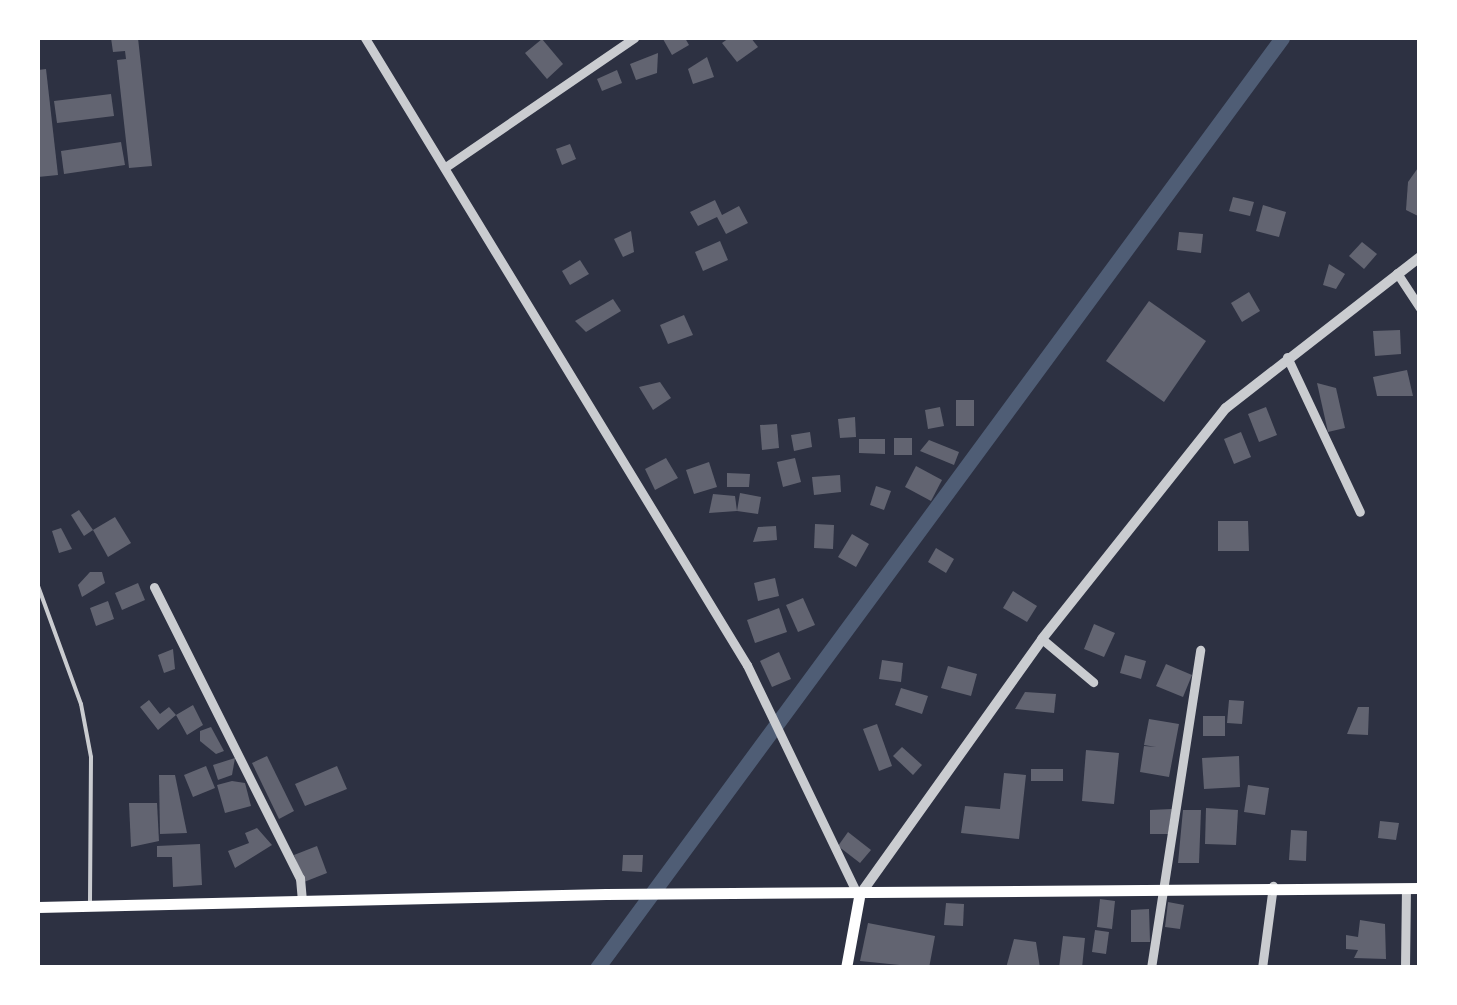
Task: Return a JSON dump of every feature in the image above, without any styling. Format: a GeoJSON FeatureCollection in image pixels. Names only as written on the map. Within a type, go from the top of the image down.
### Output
{"type":"FeatureCollection","features":[{"type":"Feature","properties":{"kind":"main road"},"geometry":{"type":"LineString","coordinates":[[38,907],[606,894],[858,897],[1273,886],[1413,888]]}},
{"type":"Feature","properties":{"kind":"main road"},"geometry":{"type":"LineString","coordinates":[[846,968],[858,897]]}},
{"type":"Feature","properties":{"kind":"street"},"geometry":{"type":"LineString","coordinates":[[365,38],[447,166],[747,665],[858,897],[1042,639],[1226,408],[1420,257]]}},
{"type":"Feature","properties":{"kind":"street"},"geometry":{"type":"LineString","coordinates":[[447,166],[634,38]]}},
{"type":"Feature","properties":{"kind":"street"},"geometry":{"type":"LineString","coordinates":[[1397,273],[1420,308]]}},
{"type":"Feature","properties":{"kind":"street"},"geometry":{"type":"LineString","coordinates":[[1287,358],[1331,463],[1360,512]]}},
{"type":"Feature","properties":{"kind":"street"},"geometry":{"type":"LineString","coordinates":[[154,587],[300,878],[302,902]]}},
{"type":"Feature","properties":{"kind":"street"},"geometry":{"type":"LineString","coordinates":[[1042,639],[1093,682]]}},
{"type":"Feature","properties":{"kind":"street"},"geometry":{"type":"LineString","coordinates":[[1151,968],[1200,650]]}},
{"type":"Feature","properties":{"kind":"street"},"geometry":{"type":"LineString","coordinates":[[1262,968],[1273,886]]}},
{"type":"Feature","properties":{"kind":"street"},"geometry":{"type":"LineString","coordinates":[[1405,968],[1413,888]]}},
{"type":"Feature","properties":{"kind":"lane"},"geometry":{"type":"LineString","coordinates":[[172,38],[191,38]]}},
{"type":"Feature","properties":{"kind":"lane"},"geometry":{"type":"LineString","coordinates":[[38,586],[81,704],[91,757],[90,906]]}},
{"type":"Feature","properties":{"kind":"building"},"geometry":{"type":"Polygon","coordinates":[[[111,38],[138,38],[152,166],[129,168],[117,60],[126,59],[125,51],[113,52],[111,38]]]}},
{"type":"Feature","properties":{"kind":"building"},"geometry":{"type":"Polygon","coordinates":[[[685,38],[689,45],[672,55],[663,39],[685,38]]]}},
{"type":"Feature","properties":{"kind":"building"},"geometry":{"type":"Polygon","coordinates":[[[729,38],[751,38],[758,47],[737,62],[722,43],[729,38]]]}},
{"type":"Feature","properties":{"kind":"building"},"geometry":{"type":"Polygon","coordinates":[[[542,39],[563,64],[547,79],[525,53],[542,39]]]}},
{"type":"Feature","properties":{"kind":"building"},"geometry":{"type":"Polygon","coordinates":[[[658,53],[657,73],[636,80],[630,64],[658,53]]]}},
{"type":"Feature","properties":{"kind":"building"},"geometry":{"type":"Polygon","coordinates":[[[707,57],[714,77],[693,84],[688,69],[707,57]]]}},
{"type":"Feature","properties":{"kind":"building"},"geometry":{"type":"Polygon","coordinates":[[[46,69],[58,175],[38,177],[38,70],[46,69]]]}},
{"type":"Feature","properties":{"kind":"building"},"geometry":{"type":"Polygon","coordinates":[[[617,70],[622,83],[602,91],[597,79],[617,70]]]}},
{"type":"Feature","properties":{"kind":"building"},"geometry":{"type":"Polygon","coordinates":[[[111,94],[114,116],[57,123],[54,101],[111,94]]]}},
{"type":"Feature","properties":{"kind":"building"},"geometry":{"type":"Polygon","coordinates":[[[121,142],[125,165],[64,174],[61,151],[121,142]]]}},
{"type":"Feature","properties":{"kind":"building"},"geometry":{"type":"Polygon","coordinates":[[[570,144],[576,159],[562,165],[556,149],[570,144]]]}},
{"type":"Feature","properties":{"kind":"building"},"geometry":{"type":"Polygon","coordinates":[[[1420,165],[1420,217],[1406,210],[1408,182],[1420,165]]]}},
{"type":"Feature","properties":{"kind":"building"},"geometry":{"type":"Polygon","coordinates":[[[1233,197],[1254,202],[1250,216],[1229,211],[1233,197]]]}},
{"type":"Feature","properties":{"kind":"building"},"geometry":{"type":"Polygon","coordinates":[[[715,200],[722,215],[739,206],[748,223],[726,234],[717,217],[698,226],[690,212],[715,200]]]}},
{"type":"Feature","properties":{"kind":"building"},"geometry":{"type":"Polygon","coordinates":[[[1263,205],[1286,212],[1279,237],[1256,231],[1263,205]]]}},
{"type":"Feature","properties":{"kind":"building"},"geometry":{"type":"Polygon","coordinates":[[[631,231],[634,252],[623,257],[614,239],[631,231]]]}},
{"type":"Feature","properties":{"kind":"building"},"geometry":{"type":"Polygon","coordinates":[[[1179,232],[1203,234],[1201,253],[1177,250],[1179,232]]]}},
{"type":"Feature","properties":{"kind":"building"},"geometry":{"type":"Polygon","coordinates":[[[720,241],[728,260],[703,271],[695,252],[720,241]]]}},
{"type":"Feature","properties":{"kind":"building"},"geometry":{"type":"Polygon","coordinates":[[[1362,242],[1377,254],[1364,269],[1349,256],[1362,242]]]}},
{"type":"Feature","properties":{"kind":"building"},"geometry":{"type":"Polygon","coordinates":[[[580,260],[589,274],[570,285],[562,271],[580,260]]]}},
{"type":"Feature","properties":{"kind":"building"},"geometry":{"type":"Polygon","coordinates":[[[1329,264],[1345,274],[1336,289],[1323,285],[1329,264]]]}},
{"type":"Feature","properties":{"kind":"building"},"geometry":{"type":"Polygon","coordinates":[[[1249,292],[1260,311],[1242,322],[1231,303],[1249,292]]]}},
{"type":"Feature","properties":{"kind":"building"},"geometry":{"type":"Polygon","coordinates":[[[613,299],[621,311],[586,332],[575,321],[613,299]]]}},
{"type":"Feature","properties":{"kind":"building"},"geometry":{"type":"Polygon","coordinates":[[[1149,301],[1206,341],[1164,402],[1106,361],[1149,301]]]}},
{"type":"Feature","properties":{"kind":"building"},"geometry":{"type":"Polygon","coordinates":[[[684,315],[693,335],[668,344],[660,325],[684,315]]]}},
{"type":"Feature","properties":{"kind":"building"},"geometry":{"type":"Polygon","coordinates":[[[1400,330],[1401,354],[1375,356],[1373,331],[1400,330]]]}},
{"type":"Feature","properties":{"kind":"building"},"geometry":{"type":"Polygon","coordinates":[[[1407,370],[1413,396],[1377,396],[1373,377],[1407,370]]]}},
{"type":"Feature","properties":{"kind":"building"},"geometry":{"type":"Polygon","coordinates":[[[660,382],[671,398],[653,410],[639,387],[660,382]]]}},
{"type":"Feature","properties":{"kind":"building"},"geometry":{"type":"Polygon","coordinates":[[[1317,383],[1336,388],[1345,428],[1328,432],[1317,383]]]}},
{"type":"Feature","properties":{"kind":"building"},"geometry":{"type":"Polygon","coordinates":[[[956,400],[974,400],[974,426],[956,426],[956,400]]]}},
{"type":"Feature","properties":{"kind":"building"},"geometry":{"type":"Polygon","coordinates":[[[940,407],[944,426],[928,429],[925,410],[940,407]]]}},
{"type":"Feature","properties":{"kind":"building"},"geometry":{"type":"Polygon","coordinates":[[[1266,407],[1277,435],[1259,442],[1248,414],[1266,407]]]}},
{"type":"Feature","properties":{"kind":"building"},"geometry":{"type":"Polygon","coordinates":[[[855,417],[856,437],[840,438],[838,419],[855,417]]]}},
{"type":"Feature","properties":{"kind":"building"},"geometry":{"type":"Polygon","coordinates":[[[777,424],[779,448],[762,450],[760,425],[777,424]]]}},
{"type":"Feature","properties":{"kind":"building"},"geometry":{"type":"Polygon","coordinates":[[[810,432],[812,447],[794,451],[791,435],[810,432]]]}},
{"type":"Feature","properties":{"kind":"building"},"geometry":{"type":"Polygon","coordinates":[[[1241,432],[1251,457],[1234,464],[1224,439],[1241,432]]]}},
{"type":"Feature","properties":{"kind":"building"},"geometry":{"type":"Polygon","coordinates":[[[894,438],[912,438],[912,455],[894,455],[894,438]]]}},
{"type":"Feature","properties":{"kind":"building"},"geometry":{"type":"Polygon","coordinates":[[[859,439],[885,439],[885,454],[859,453],[859,439]]]}},
{"type":"Feature","properties":{"kind":"building"},"geometry":{"type":"Polygon","coordinates":[[[929,440],[959,452],[954,465],[920,451],[929,440]]]}},
{"type":"Feature","properties":{"kind":"building"},"geometry":{"type":"Polygon","coordinates":[[[666,458],[678,478],[655,490],[645,469],[666,458]]]}},
{"type":"Feature","properties":{"kind":"building"},"geometry":{"type":"Polygon","coordinates":[[[795,458],[801,482],[783,487],[777,462],[795,458]]]}},
{"type":"Feature","properties":{"kind":"building"},"geometry":{"type":"Polygon","coordinates":[[[709,462],[717,487],[694,494],[686,470],[709,462]]]}},
{"type":"Feature","properties":{"kind":"building"},"geometry":{"type":"Polygon","coordinates":[[[916,466],[942,480],[931,501],[905,487],[916,466]]]}},
{"type":"Feature","properties":{"kind":"building"},"geometry":{"type":"Polygon","coordinates":[[[727,473],[750,474],[749,487],[727,487],[727,473]]]}},
{"type":"Feature","properties":{"kind":"building"},"geometry":{"type":"Polygon","coordinates":[[[840,475],[841,492],[814,495],[812,477],[840,475]]]}},
{"type":"Feature","properties":{"kind":"building"},"geometry":{"type":"Polygon","coordinates":[[[876,486],[891,491],[884,510],[870,505],[876,486]]]}},
{"type":"Feature","properties":{"kind":"building"},"geometry":{"type":"Polygon","coordinates":[[[740,493],[761,497],[758,514],[737,511],[740,493]]]}},
{"type":"Feature","properties":{"kind":"building"},"geometry":{"type":"Polygon","coordinates":[[[713,494],[735,496],[737,511],[709,513],[713,494]]]}},
{"type":"Feature","properties":{"kind":"building"},"geometry":{"type":"Polygon","coordinates":[[[79,510],[93,530],[84,536],[71,515],[79,510]]]}},
{"type":"Feature","properties":{"kind":"building"},"geometry":{"type":"Polygon","coordinates":[[[115,517],[131,543],[108,557],[93,530],[115,517]]]}},
{"type":"Feature","properties":{"kind":"building"},"geometry":{"type":"Polygon","coordinates":[[[1218,521],[1248,521],[1249,551],[1218,551],[1218,521]]]}},
{"type":"Feature","properties":{"kind":"building"},"geometry":{"type":"Polygon","coordinates":[[[815,524],[834,525],[833,549],[814,548],[815,524]]]}},
{"type":"Feature","properties":{"kind":"building"},"geometry":{"type":"Polygon","coordinates":[[[776,526],[777,540],[753,542],[758,527],[776,526]]]}},
{"type":"Feature","properties":{"kind":"building"},"geometry":{"type":"Polygon","coordinates":[[[61,528],[72,549],[59,553],[52,531],[61,528]]]}},
{"type":"Feature","properties":{"kind":"building"},"geometry":{"type":"Polygon","coordinates":[[[852,534],[869,544],[856,567],[838,557],[852,534]]]}},
{"type":"Feature","properties":{"kind":"building"},"geometry":{"type":"Polygon","coordinates":[[[936,548],[954,559],[946,573],[928,562],[936,548]]]}},
{"type":"Feature","properties":{"kind":"building"},"geometry":{"type":"Polygon","coordinates":[[[90,572],[102,572],[105,583],[82,597],[78,585],[90,572]]]}},
{"type":"Feature","properties":{"kind":"building"},"geometry":{"type":"Polygon","coordinates":[[[775,578],[779,596],[758,601],[754,583],[775,578]]]}},
{"type":"Feature","properties":{"kind":"building"},"geometry":{"type":"Polygon","coordinates":[[[138,583],[145,600],[122,610],[115,593],[138,583]]]}},
{"type":"Feature","properties":{"kind":"building"},"geometry":{"type":"Polygon","coordinates":[[[1013,591],[1037,606],[1027,622],[1003,608],[1013,591]]]}},
{"type":"Feature","properties":{"kind":"building"},"geometry":{"type":"Polygon","coordinates":[[[803,598],[815,625],[798,632],[786,605],[803,598]]]}},
{"type":"Feature","properties":{"kind":"building"},"geometry":{"type":"Polygon","coordinates":[[[108,601],[114,619],[96,626],[90,608],[108,601]]]}},
{"type":"Feature","properties":{"kind":"building"},"geometry":{"type":"Polygon","coordinates":[[[779,608],[787,632],[755,643],[747,620],[779,608]]]}},
{"type":"Feature","properties":{"kind":"building"},"geometry":{"type":"Polygon","coordinates":[[[1094,624],[1115,633],[1104,657],[1084,649],[1094,624]]]}},
{"type":"Feature","properties":{"kind":"building"},"geometry":{"type":"Polygon","coordinates":[[[173,649],[175,669],[164,673],[158,655],[173,649]]]}},
{"type":"Feature","properties":{"kind":"building"},"geometry":{"type":"Polygon","coordinates":[[[779,652],[791,679],[772,687],[760,661],[779,652]]]}},
{"type":"Feature","properties":{"kind":"building"},"geometry":{"type":"Polygon","coordinates":[[[1125,655],[1146,661],[1141,679],[1120,673],[1125,655]]]}},
{"type":"Feature","properties":{"kind":"building"},"geometry":{"type":"Polygon","coordinates":[[[882,660],[903,663],[901,682],[879,679],[882,660]]]}},
{"type":"Feature","properties":{"kind":"building"},"geometry":{"type":"Polygon","coordinates":[[[1166,664],[1192,675],[1183,697],[1156,686],[1166,664]]]}},
{"type":"Feature","properties":{"kind":"building"},"geometry":{"type":"Polygon","coordinates":[[[948,666],[977,674],[971,696],[941,688],[948,666]]]}},
{"type":"Feature","properties":{"kind":"building"},"geometry":{"type":"Polygon","coordinates":[[[901,688],[928,696],[922,714],[895,705],[901,688]]]}},
{"type":"Feature","properties":{"kind":"building"},"geometry":{"type":"Polygon","coordinates":[[[1025,692],[1056,694],[1054,713],[1015,709],[1025,692]]]}},
{"type":"Feature","properties":{"kind":"building"},"geometry":{"type":"Polygon","coordinates":[[[149,700],[160,714],[169,707],[176,715],[158,730],[140,707],[149,700]]]}},
{"type":"Feature","properties":{"kind":"building"},"geometry":{"type":"Polygon","coordinates":[[[1229,700],[1244,701],[1242,724],[1227,723],[1229,700]]]}},
{"type":"Feature","properties":{"kind":"building"},"geometry":{"type":"Polygon","coordinates":[[[193,705],[203,725],[187,735],[176,715],[193,705]]]}},
{"type":"Feature","properties":{"kind":"building"},"geometry":{"type":"Polygon","coordinates":[[[1358,707],[1369,707],[1368,735],[1347,734],[1358,707]]]}},
{"type":"Feature","properties":{"kind":"building"},"geometry":{"type":"Polygon","coordinates":[[[1203,716],[1225,716],[1225,736],[1203,736],[1203,716]]]}},
{"type":"Feature","properties":{"kind":"building"},"geometry":{"type":"Polygon","coordinates":[[[1149,719],[1179,724],[1169,777],[1140,772],[1144,746],[1156,747],[1144,745],[1149,719]]]}},
{"type":"Feature","properties":{"kind":"building"},"geometry":{"type":"Polygon","coordinates":[[[877,724],[892,766],[879,771],[863,729],[877,724]]]}},
{"type":"Feature","properties":{"kind":"building"},"geometry":{"type":"Polygon","coordinates":[[[211,727],[224,751],[216,754],[200,741],[200,731],[211,727]]]}},
{"type":"Feature","properties":{"kind":"building"},"geometry":{"type":"Polygon","coordinates":[[[902,747],[922,765],[913,775],[893,756],[902,747]]]}},
{"type":"Feature","properties":{"kind":"building"},"geometry":{"type":"Polygon","coordinates":[[[1086,750],[1119,753],[1114,804],[1082,801],[1086,750]]]}},
{"type":"Feature","properties":{"kind":"building"},"geometry":{"type":"Polygon","coordinates":[[[267,756],[294,811],[279,819],[252,763],[267,756]]]}},
{"type":"Feature","properties":{"kind":"building"},"geometry":{"type":"Polygon","coordinates":[[[1239,756],[1240,787],[1204,789],[1202,758],[1239,756]]]}},
{"type":"Feature","properties":{"kind":"building"},"geometry":{"type":"Polygon","coordinates":[[[235,758],[232,775],[218,780],[213,765],[235,758]]]}},
{"type":"Feature","properties":{"kind":"building"},"geometry":{"type":"Polygon","coordinates":[[[206,766],[215,788],[193,797],[184,775],[206,766]]]}},
{"type":"Feature","properties":{"kind":"building"},"geometry":{"type":"Polygon","coordinates":[[[337,766],[347,789],[305,806],[295,784],[337,766]]]}},
{"type":"Feature","properties":{"kind":"building"},"geometry":{"type":"Polygon","coordinates":[[[1031,769],[1063,769],[1063,781],[1031,781],[1031,769]]]}},
{"type":"Feature","properties":{"kind":"building"},"geometry":{"type":"Polygon","coordinates":[[[1004,773],[1026,775],[1019,839],[961,833],[965,806],[1000,809],[1004,773]]]}},
{"type":"Feature","properties":{"kind":"building"},"geometry":{"type":"Polygon","coordinates":[[[159,775],[175,775],[187,833],[160,834],[159,775]]]}},
{"type":"Feature","properties":{"kind":"building"},"geometry":{"type":"Polygon","coordinates":[[[245,783],[251,806],[225,813],[217,785],[245,783]]]}},
{"type":"Feature","properties":{"kind":"building"},"geometry":{"type":"Polygon","coordinates":[[[1248,785],[1269,788],[1265,815],[1244,812],[1248,785]]]}},
{"type":"Feature","properties":{"kind":"building"},"geometry":{"type":"Polygon","coordinates":[[[129,803],[157,803],[159,841],[131,847],[129,803]]]}},
{"type":"Feature","properties":{"kind":"building"},"geometry":{"type":"Polygon","coordinates":[[[1206,808],[1238,810],[1236,845],[1205,844],[1206,808]]]}},
{"type":"Feature","properties":{"kind":"building"},"geometry":{"type":"Polygon","coordinates":[[[1172,809],[1168,834],[1150,834],[1150,810],[1172,809]]]}},
{"type":"Feature","properties":{"kind":"building"},"geometry":{"type":"Polygon","coordinates":[[[1183,810],[1201,810],[1199,863],[1178,863],[1183,810]]]}},
{"type":"Feature","properties":{"kind":"building"},"geometry":{"type":"Polygon","coordinates":[[[1380,821],[1399,823],[1396,840],[1378,838],[1380,821]]]}},
{"type":"Feature","properties":{"kind":"building"},"geometry":{"type":"Polygon","coordinates":[[[257,828],[272,845],[235,868],[228,851],[249,843],[245,833],[257,828]]]}},
{"type":"Feature","properties":{"kind":"building"},"geometry":{"type":"Polygon","coordinates":[[[1291,830],[1307,831],[1306,861],[1289,860],[1291,830]]]}},
{"type":"Feature","properties":{"kind":"building"},"geometry":{"type":"Polygon","coordinates":[[[848,832],[871,850],[860,863],[838,846],[848,832]]]}},
{"type":"Feature","properties":{"kind":"building"},"geometry":{"type":"Polygon","coordinates":[[[200,844],[202,885],[173,887],[172,857],[157,857],[157,846],[200,844]]]}},
{"type":"Feature","properties":{"kind":"building"},"geometry":{"type":"Polygon","coordinates":[[[317,846],[327,873],[304,882],[294,855],[317,846]]]}},
{"type":"Feature","properties":{"kind":"building"},"geometry":{"type":"Polygon","coordinates":[[[623,855],[643,855],[642,872],[622,871],[623,855]]]}},
{"type":"Feature","properties":{"kind":"building"},"geometry":{"type":"Polygon","coordinates":[[[1100,899],[1115,901],[1112,929],[1097,927],[1100,899]]]}},
{"type":"Feature","properties":{"kind":"building"},"geometry":{"type":"Polygon","coordinates":[[[1168,902],[1184,905],[1180,929],[1165,927],[1168,902]]]}},
{"type":"Feature","properties":{"kind":"building"},"geometry":{"type":"Polygon","coordinates":[[[946,903],[964,904],[963,926],[944,925],[946,903]]]}},
{"type":"Feature","properties":{"kind":"building"},"geometry":{"type":"Polygon","coordinates":[[[1149,909],[1150,942],[1131,942],[1131,910],[1149,909]]]}},
{"type":"Feature","properties":{"kind":"building"},"geometry":{"type":"Polygon","coordinates":[[[1360,920],[1385,924],[1386,959],[1354,958],[1358,950],[1346,949],[1346,935],[1358,937],[1360,920]]]}},
{"type":"Feature","properties":{"kind":"building"},"geometry":{"type":"Polygon","coordinates":[[[868,923],[935,936],[929,968],[860,961],[868,923]]]}},
{"type":"Feature","properties":{"kind":"building"},"geometry":{"type":"Polygon","coordinates":[[[1095,930],[1109,932],[1106,954],[1092,952],[1095,930]]]}},
{"type":"Feature","properties":{"kind":"building"},"geometry":{"type":"Polygon","coordinates":[[[1063,936],[1085,938],[1082,968],[1059,968],[1063,936]]]}},
{"type":"Feature","properties":{"kind":"building"},"geometry":{"type":"Polygon","coordinates":[[[1014,939],[1036,942],[1040,968],[1006,968],[1014,939]]]}},
{"type":"Feature","properties":{"kind":"waterway"},"geometry":{"type":"LineString","coordinates":[[597,968],[1282,38]]}}]}
